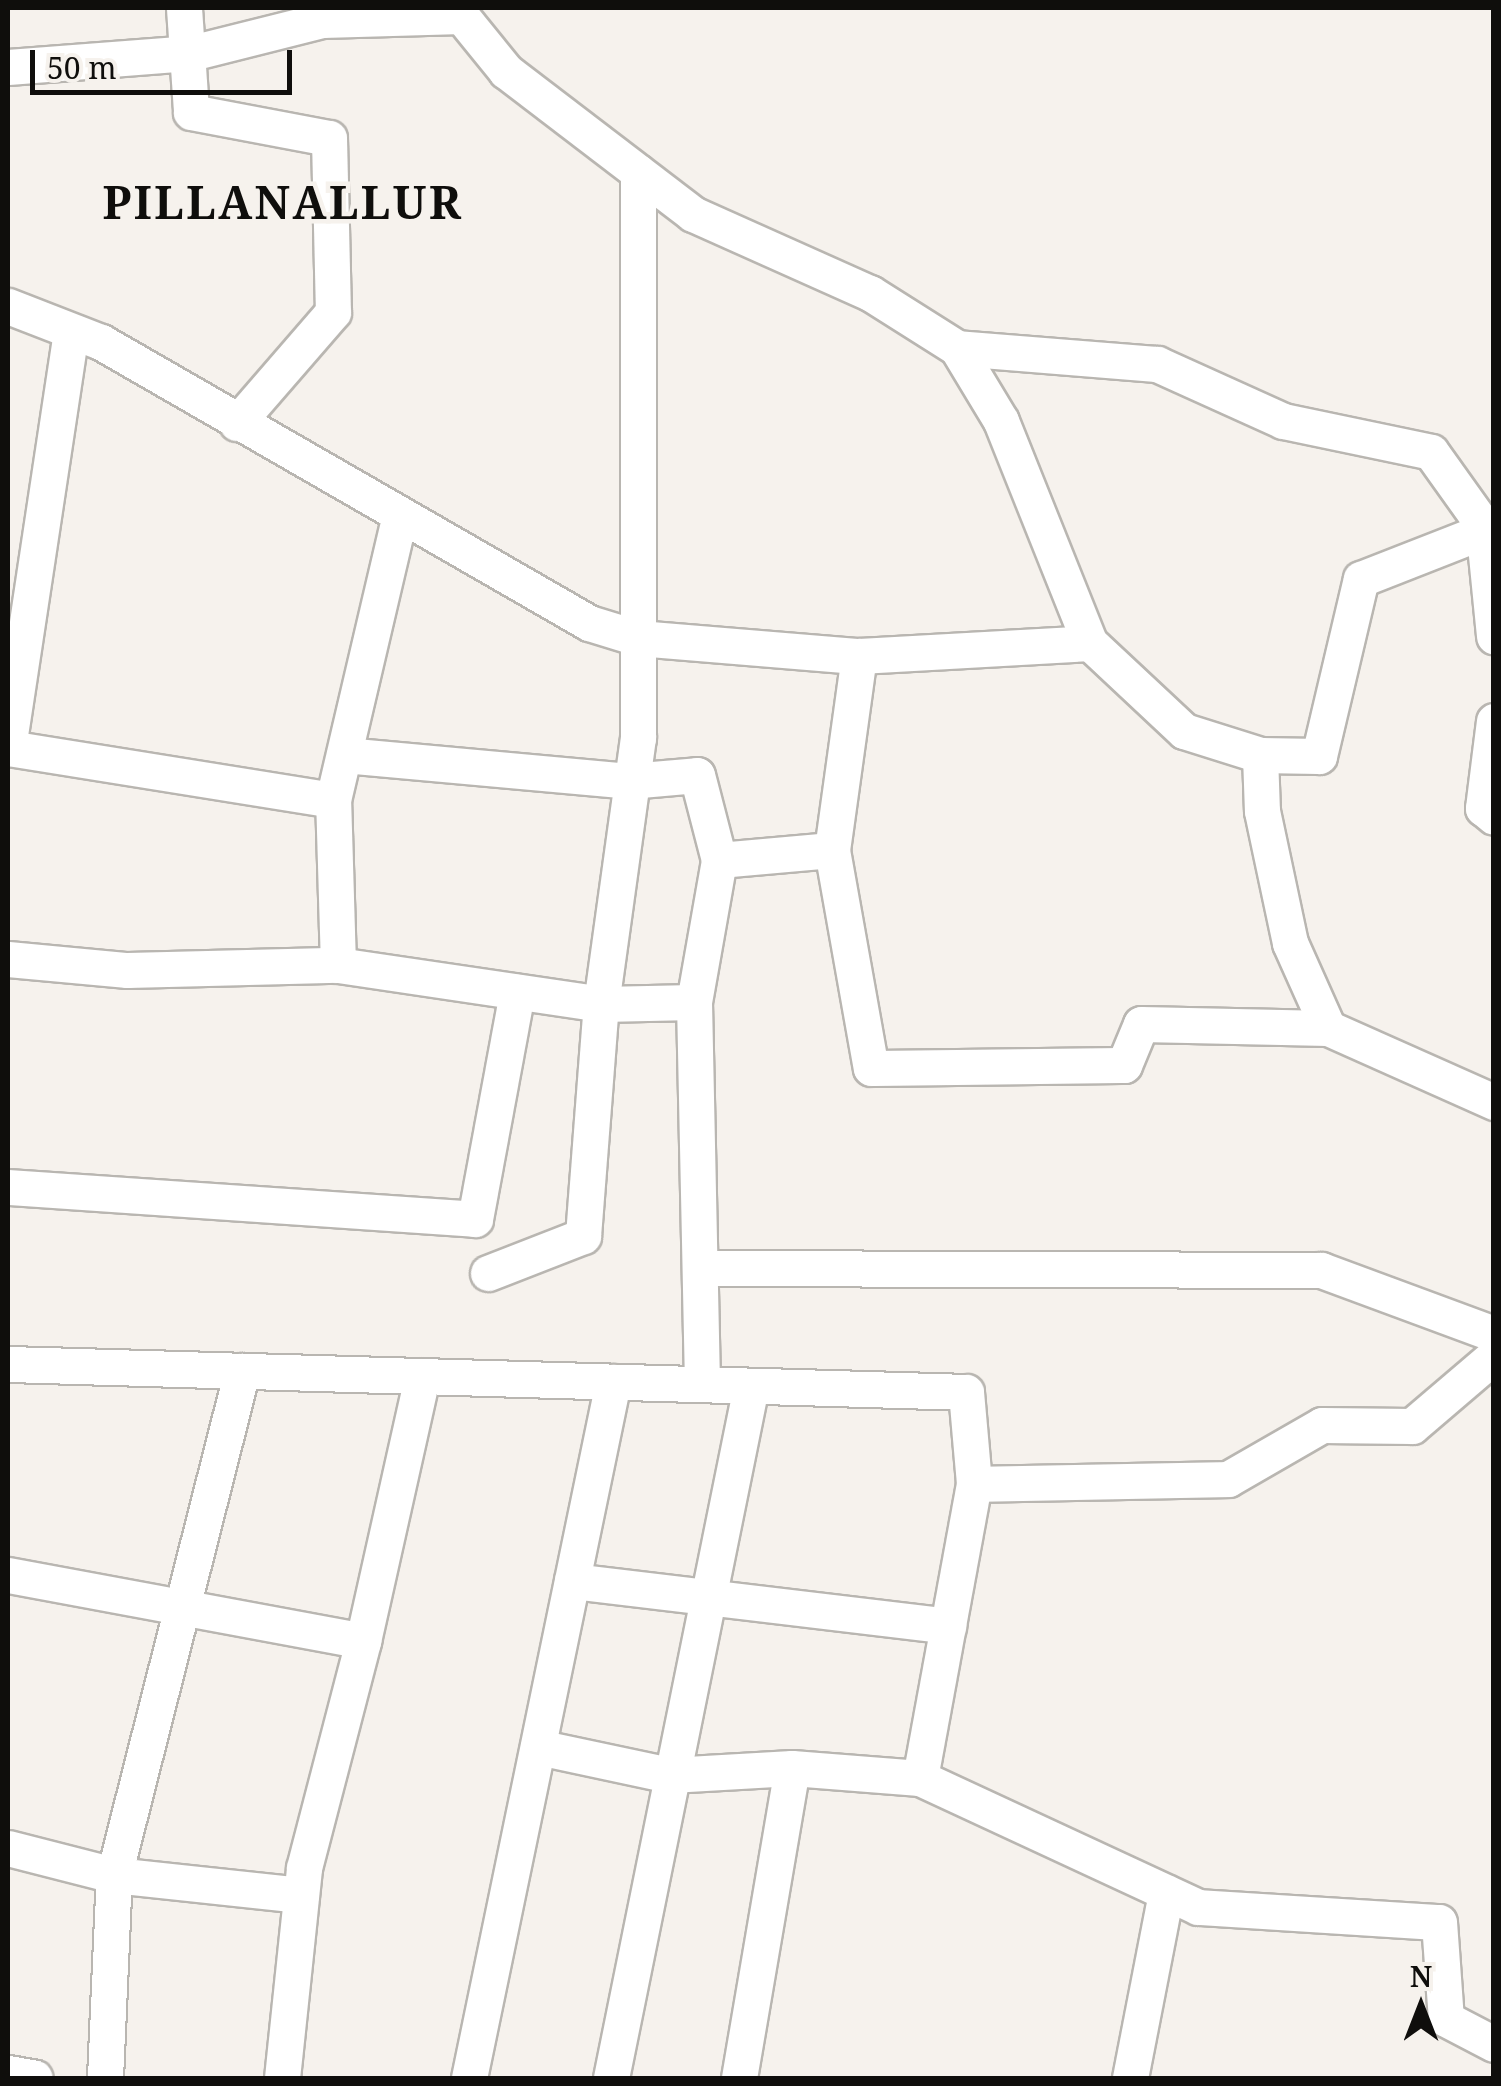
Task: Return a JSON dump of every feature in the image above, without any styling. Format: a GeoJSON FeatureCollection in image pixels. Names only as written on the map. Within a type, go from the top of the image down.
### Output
{"type":"FeatureCollection","features":[{"type":"Feature","properties":{"kind":"street"},"geometry":{"type":"LineString","coordinates":[[184,8],[192,53],[192,112],[329,138],[333,312],[237,423]]}},
{"type":"Feature","properties":{"kind":"street"},"geometry":{"type":"LineString","coordinates":[[8,67],[192,53],[322,20],[458,12],[506,71],[693,214],[870,293],[957,348],[1001,421],[1090,643],[1184,731],[1260,755],[1320,756],[1361,579],[1488,526]]}},
{"type":"Feature","properties":{"kind":"street"},"geometry":{"type":"LineString","coordinates":[[488,1273],[584,1236],[601,1004],[629,781],[638,638],[638,172]]}},
{"type":"Feature","properties":{"kind":"street"},"geometry":{"type":"LineString","coordinates":[[8,306],[70,336],[101,342],[398,519],[589,623],[638,638],[859,656],[1090,643]]}},
{"type":"Feature","properties":{"kind":"street"},"geometry":{"type":"LineString","coordinates":[[70,336],[8,748],[333,800]]}},
{"type":"Feature","properties":{"kind":"street"},"geometry":{"type":"LineString","coordinates":[[957,348],[1157,364],[1283,421],[1430,452],[1488,526],[1494,636]]}},
{"type":"Feature","properties":{"kind":"street"},"geometry":{"type":"LineString","coordinates":[[338,965],[333,800],[398,519]]}},
{"type":"Feature","properties":{"kind":"street"},"geometry":{"type":"LineString","coordinates":[[859,656],[832,850],[871,1068],[1124,1065],[1141,1024],[1328,1028],[1494,1102]]}},
{"type":"Feature","properties":{"kind":"street"},"geometry":{"type":"LineString","coordinates":[[1494,721],[1483,808],[1494,817]]}},
{"type":"Feature","properties":{"kind":"street"},"geometry":{"type":"LineString","coordinates":[[344,754],[629,781],[697,775],[718,860],[694,1002],[702,1384]]}},
{"type":"Feature","properties":{"kind":"street"},"geometry":{"type":"LineString","coordinates":[[1260,755],[1290,943],[1328,1028]]}},
{"type":"Feature","properties":{"kind":"street"},"geometry":{"type":"LineString","coordinates":[[718,860],[832,850]]}},
{"type":"Feature","properties":{"kind":"street"},"geometry":{"type":"LineString","coordinates":[[8,958],[127,970],[338,965],[601,1004],[694,1002]]}},
{"type":"Feature","properties":{"kind":"street"},"geometry":{"type":"LineString","coordinates":[[8,1187],[475,1219],[516,992]]}},
{"type":"Feature","properties":{"kind":"street"},"geometry":{"type":"LineString","coordinates":[[700,1268],[1321,1270],[1494,1334]]}},
{"type":"Feature","properties":{"kind":"street"},"geometry":{"type":"LineString","coordinates":[[974,1484],[1228,1479],[1322,1425],[1412,1426],[1494,1356]]}},
{"type":"Feature","properties":{"kind":"street"},"geometry":{"type":"LineString","coordinates":[[8,1364],[966,1392],[974,1484],[920,1778]]}},
{"type":"Feature","properties":{"kind":"street"},"geometry":{"type":"LineString","coordinates":[[105,2078],[114,1876],[242,1371]]}},
{"type":"Feature","properties":{"kind":"street"},"geometry":{"type":"LineString","coordinates":[[282,2078],[301,1895],[422,1376]]}},
{"type":"Feature","properties":{"kind":"street"},"geometry":{"type":"LineString","coordinates":[[470,2078],[613,1382]]}},
{"type":"Feature","properties":{"kind":"street"},"geometry":{"type":"LineString","coordinates":[[611,2078],[704,1597],[750,1386]]}},
{"type":"Feature","properties":{"kind":"street"},"geometry":{"type":"LineString","coordinates":[[8,1575],[362,1641]]}},
{"type":"Feature","properties":{"kind":"street"},"geometry":{"type":"LineString","coordinates":[[572,1581],[948,1626]]}},
{"type":"Feature","properties":{"kind":"street"},"geometry":{"type":"LineString","coordinates":[[538,1747],[670,1774],[792,1768],[920,1778],[1198,1908],[1438,1922],[1446,2019],[1494,2044]]}},
{"type":"Feature","properties":{"kind":"street"},"geometry":{"type":"LineString","coordinates":[[739,2078],[792,1768]]}},
{"type":"Feature","properties":{"kind":"street"},"geometry":{"type":"LineString","coordinates":[[8,1848],[114,1876],[301,1895]]}},
{"type":"Feature","properties":{"kind":"street"},"geometry":{"type":"LineString","coordinates":[[1130,2078],[1166,1892]]}},
{"type":"Feature","properties":{"kind":"street"},"geometry":{"type":"LineString","coordinates":[[8,2073],[35,2078]]}},
{"type":"Feature","properties":{"kind":"district","name":"PILLANALLUR"},"geometry":{"type":"Point","coordinates":[283,202]}}]}
